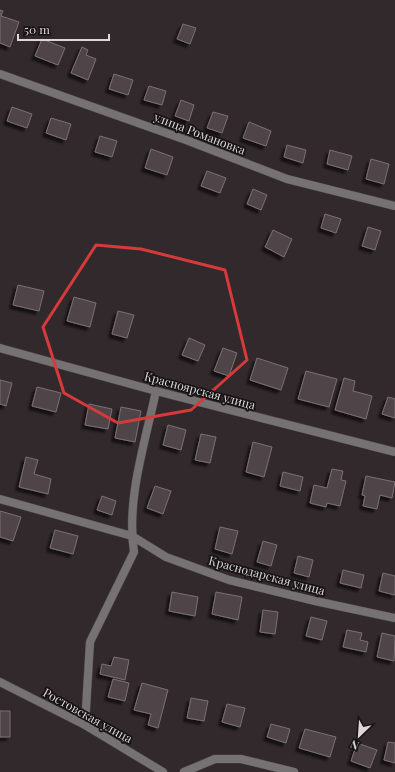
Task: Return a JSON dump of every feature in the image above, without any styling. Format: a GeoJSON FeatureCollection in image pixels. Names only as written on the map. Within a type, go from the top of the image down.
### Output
{"type":"FeatureCollection","features":[{"type":"Feature","properties":{"kind":"street","name":"улица Романовка"},"geometry":{"type":"LineString","coordinates":[[0,74],[186,140],[287,179],[395,206]]}},
{"type":"Feature","properties":{"kind":"street","name":"Красноярская улица"},"geometry":{"type":"LineString","coordinates":[[0,348],[156,391],[395,452]]}},
{"type":"Feature","properties":{"kind":"street"},"geometry":{"type":"LineString","coordinates":[[85,725],[90,642],[134,552],[132,536],[132,508],[156,391]]}},
{"type":"Feature","properties":{"kind":"street","name":"Краснодарская улица"},"geometry":{"type":"LineString","coordinates":[[0,499],[132,536],[166,557],[229,580],[315,601],[395,618]]}},
{"type":"Feature","properties":{"kind":"street","name":"Ростовская улица"},"geometry":{"type":"LineString","coordinates":[[0,682],[85,725],[163,772]]}},
{"type":"Feature","properties":{"kind":"street"},"geometry":{"type":"LineString","coordinates":[[184,772],[215,759],[241,759],[294,772]]}},
{"type":"Feature","properties":{"kind":"highlighted area"},"geometry":{"type":"Polygon","coordinates":[[[96,245],[141,249],[225,270],[247,360],[191,410],[118,423],[64,393],[43,327],[96,245]]]}},
{"type":"Feature","properties":{"kind":"building"},"geometry":{"type":"Polygon","coordinates":[[[0,10],[3,11],[1,16],[19,22],[10,47],[0,43],[0,10]]]}},
{"type":"Feature","properties":{"kind":"building"},"geometry":{"type":"Polygon","coordinates":[[[183,24],[196,28],[190,44],[177,39],[183,24]]]}},
{"type":"Feature","properties":{"kind":"building"},"geometry":{"type":"Polygon","coordinates":[[[42,39],[65,48],[58,65],[35,56],[42,39]]]}},
{"type":"Feature","properties":{"kind":"building"},"geometry":{"type":"Polygon","coordinates":[[[82,47],[88,50],[86,55],[96,59],[88,80],[71,73],[82,47]]]}},
{"type":"Feature","properties":{"kind":"building"},"geometry":{"type":"Polygon","coordinates":[[[114,74],[133,80],[128,95],[109,89],[114,74]]]}},
{"type":"Feature","properties":{"kind":"building"},"geometry":{"type":"Polygon","coordinates":[[[149,86],[166,91],[162,105],[144,100],[149,86]]]}},
{"type":"Feature","properties":{"kind":"building"},"geometry":{"type":"Polygon","coordinates":[[[181,100],[194,105],[189,121],[175,116],[181,100]]]}},
{"type":"Feature","properties":{"kind":"building"},"geometry":{"type":"Polygon","coordinates":[[[12,107],[32,114],[27,128],[7,121],[12,107]]]}},
{"type":"Feature","properties":{"kind":"building"},"geometry":{"type":"Polygon","coordinates":[[[213,112],[228,116],[222,133],[207,128],[213,112]]]}},
{"type":"Feature","properties":{"kind":"building"},"geometry":{"type":"Polygon","coordinates":[[[51,118],[71,124],[66,140],[46,133],[51,118]]]}},
{"type":"Feature","properties":{"kind":"building"},"geometry":{"type":"Polygon","coordinates":[[[249,122],[271,131],[266,146],[243,138],[249,122]]]}},
{"type":"Feature","properties":{"kind":"building"},"geometry":{"type":"Polygon","coordinates":[[[100,136],[117,141],[112,157],[95,152],[100,136]]]}},
{"type":"Feature","properties":{"kind":"building"},"geometry":{"type":"Polygon","coordinates":[[[287,145],[306,150],[303,163],[284,157],[287,145]]]}},
{"type":"Feature","properties":{"kind":"building"},"geometry":{"type":"Polygon","coordinates":[[[151,149],[173,157],[167,175],[145,168],[151,149]]]}},
{"type":"Feature","properties":{"kind":"building"},"geometry":{"type":"Polygon","coordinates":[[[330,150],[352,156],[348,170],[327,164],[330,150]]]}},
{"type":"Feature","properties":{"kind":"building"},"geometry":{"type":"Polygon","coordinates":[[[371,159],[389,164],[384,184],[366,179],[371,159]]]}},
{"type":"Feature","properties":{"kind":"building"},"geometry":{"type":"Polygon","coordinates":[[[207,171],[226,178],[220,193],[201,186],[207,171]]]}},
{"type":"Feature","properties":{"kind":"building"},"geometry":{"type":"Polygon","coordinates":[[[253,189],[267,195],[261,210],[247,204],[253,189]]]}},
{"type":"Feature","properties":{"kind":"building"},"geometry":{"type":"Polygon","coordinates":[[[325,214],[341,219],[336,233],[321,228],[325,214]]]}},
{"type":"Feature","properties":{"kind":"building"},"geometry":{"type":"Polygon","coordinates":[[[368,227],[381,231],[375,250],[362,246],[368,227]]]}},
{"type":"Feature","properties":{"kind":"building"},"geometry":{"type":"Polygon","coordinates":[[[273,230],[292,239],[284,257],[265,247],[273,230]]]}},
{"type":"Feature","properties":{"kind":"building"},"geometry":{"type":"Polygon","coordinates":[[[18,285],[44,291],[39,311],[13,305],[18,285]]]}},
{"type":"Feature","properties":{"kind":"building"},"geometry":{"type":"Polygon","coordinates":[[[74,297],[96,303],[90,327],[67,321],[74,297]]]}},
{"type":"Feature","properties":{"kind":"building"},"geometry":{"type":"Polygon","coordinates":[[[118,311],[134,315],[127,338],[112,334],[118,311]]]}},
{"type":"Feature","properties":{"kind":"building"},"geometry":{"type":"Polygon","coordinates":[[[189,338],[205,345],[198,361],[182,355],[189,338]]]}},
{"type":"Feature","properties":{"kind":"building"},"geometry":{"type":"Polygon","coordinates":[[[223,348],[237,353],[229,376],[214,371],[223,348]]]}},
{"type":"Feature","properties":{"kind":"building"},"geometry":{"type":"Polygon","coordinates":[[[257,358],[288,368],[281,390],[250,380],[257,358]]]}},
{"type":"Feature","properties":{"kind":"building"},"geometry":{"type":"Polygon","coordinates":[[[306,371],[337,379],[329,407],[298,399],[306,371]]]}},
{"type":"Feature","properties":{"kind":"building"},"geometry":{"type":"Polygon","coordinates":[[[344,378],[355,381],[353,391],[372,396],[366,419],[335,410],[344,378]]]}},
{"type":"Feature","properties":{"kind":"building"},"geometry":{"type":"Polygon","coordinates":[[[0,380],[12,383],[6,406],[0,404],[0,380]]]}},
{"type":"Feature","properties":{"kind":"building"},"geometry":{"type":"Polygon","coordinates":[[[37,387],[61,393],[56,412],[32,406],[37,387]]]}},
{"type":"Feature","properties":{"kind":"building"},"geometry":{"type":"Polygon","coordinates":[[[388,397],[395,399],[395,418],[382,414],[388,397]]]}},
{"type":"Feature","properties":{"kind":"building"},"geometry":{"type":"Polygon","coordinates":[[[89,404],[112,409],[108,429],[85,425],[89,404]]]}},
{"type":"Feature","properties":{"kind":"building"},"geometry":{"type":"Polygon","coordinates":[[[121,407],[141,411],[135,442],[115,438],[121,407]]]}},
{"type":"Feature","properties":{"kind":"building"},"geometry":{"type":"Polygon","coordinates":[[[168,425],[186,430],[181,450],[163,445],[168,425]]]}},
{"type":"Feature","properties":{"kind":"building"},"geometry":{"type":"Polygon","coordinates":[[[201,434],[216,437],[210,463],[195,460],[201,434]]]}},
{"type":"Feature","properties":{"kind":"building"},"geometry":{"type":"Polygon","coordinates":[[[253,442],[272,447],[264,477],[246,472],[253,442]]]}},
{"type":"Feature","properties":{"kind":"building"},"geometry":{"type":"Polygon","coordinates":[[[26,457],[38,460],[34,474],[51,479],[48,494],[19,487],[26,457]]]}},
{"type":"Feature","properties":{"kind":"building"},"geometry":{"type":"Polygon","coordinates":[[[332,469],[343,471],[341,480],[346,481],[340,506],[327,503],[326,507],[310,503],[314,485],[327,488],[332,469]]]}},
{"type":"Feature","properties":{"kind":"building"},"geometry":{"type":"Polygon","coordinates":[[[283,472],[303,477],[300,491],[280,486],[283,472]]]}},
{"type":"Feature","properties":{"kind":"building"},"geometry":{"type":"Polygon","coordinates":[[[366,476],[395,482],[392,498],[380,495],[377,509],[363,506],[365,496],[362,495],[366,476]]]}},
{"type":"Feature","properties":{"kind":"building"},"geometry":{"type":"Polygon","coordinates":[[[155,486],[171,491],[163,514],[147,508],[155,486]]]}},
{"type":"Feature","properties":{"kind":"building"},"geometry":{"type":"Polygon","coordinates":[[[102,496],[116,501],[112,515],[97,510],[102,496]]]}},
{"type":"Feature","properties":{"kind":"building"},"geometry":{"type":"Polygon","coordinates":[[[0,511],[21,517],[13,541],[0,537],[0,511]]]}},
{"type":"Feature","properties":{"kind":"building"},"geometry":{"type":"Polygon","coordinates":[[[220,527],[238,531],[232,554],[215,549],[220,527]]]}},
{"type":"Feature","properties":{"kind":"building"},"geometry":{"type":"Polygon","coordinates":[[[55,530],[78,536],[73,554],[50,548],[55,530]]]}},
{"type":"Feature","properties":{"kind":"building"},"geometry":{"type":"Polygon","coordinates":[[[263,541],[277,545],[271,566],[257,562],[263,541]]]}},
{"type":"Feature","properties":{"kind":"building"},"geometry":{"type":"Polygon","coordinates":[[[298,556],[313,560],[309,577],[294,573],[298,556]]]}},
{"type":"Feature","properties":{"kind":"building"},"geometry":{"type":"Polygon","coordinates":[[[343,570],[364,575],[361,588],[340,583],[343,570]]]}},
{"type":"Feature","properties":{"kind":"building"},"geometry":{"type":"Polygon","coordinates":[[[383,573],[395,576],[395,595],[379,591],[383,573]]]}},
{"type":"Feature","properties":{"kind":"building"},"geometry":{"type":"Polygon","coordinates":[[[172,592],[198,597],[195,616],[169,611],[172,592]]]}},
{"type":"Feature","properties":{"kind":"building"},"geometry":{"type":"Polygon","coordinates":[[[216,592],[242,597],[238,620],[212,614],[216,592]]]}},
{"type":"Feature","properties":{"kind":"building"},"geometry":{"type":"Polygon","coordinates":[[[263,610],[278,612],[275,634],[260,632],[263,610]]]}},
{"type":"Feature","properties":{"kind":"building"},"geometry":{"type":"Polygon","coordinates":[[[311,617],[327,621],[322,640],[306,636],[311,617]]]}},
{"type":"Feature","properties":{"kind":"building"},"geometry":{"type":"Polygon","coordinates":[[[347,630],[362,633],[360,640],[368,642],[366,652],[343,647],[347,630]]]}},
{"type":"Feature","properties":{"kind":"building"},"geometry":{"type":"Polygon","coordinates":[[[382,633],[395,636],[394,661],[377,657],[382,633]]]}},
{"type":"Feature","properties":{"kind":"building"},"geometry":{"type":"Polygon","coordinates":[[[114,657],[129,660],[125,680],[100,674],[102,664],[111,666],[114,657]]]}},
{"type":"Feature","properties":{"kind":"building"},"geometry":{"type":"Polygon","coordinates":[[[113,679],[129,683],[125,701],[108,697],[113,679]]]}},
{"type":"Feature","properties":{"kind":"building"},"geometry":{"type":"Polygon","coordinates":[[[142,683],[168,690],[158,728],[148,725],[151,714],[134,710],[142,683]]]}},
{"type":"Feature","properties":{"kind":"building"},"geometry":{"type":"Polygon","coordinates":[[[191,698],[208,701],[204,721],[187,718],[191,698]]]}},
{"type":"Feature","properties":{"kind":"building"},"geometry":{"type":"Polygon","coordinates":[[[227,704],[245,708],[240,727],[222,722],[227,704]]]}},
{"type":"Feature","properties":{"kind":"building"},"geometry":{"type":"Polygon","coordinates":[[[0,711],[10,711],[10,737],[0,737],[0,711]]]}},
{"type":"Feature","properties":{"kind":"building"},"geometry":{"type":"Polygon","coordinates":[[[271,724],[290,729],[286,743],[267,737],[271,724]]]}},
{"type":"Feature","properties":{"kind":"building"},"geometry":{"type":"Polygon","coordinates":[[[305,729],[336,737],[330,757],[299,748],[305,729]]]}},
{"type":"Feature","properties":{"kind":"building"},"geometry":{"type":"Polygon","coordinates":[[[388,742],[395,743],[395,763],[384,760],[388,742]]]}},
{"type":"Feature","properties":{"kind":"building"},"geometry":{"type":"Polygon","coordinates":[[[357,743],[377,750],[370,768],[351,761],[357,743]]]}}]}
